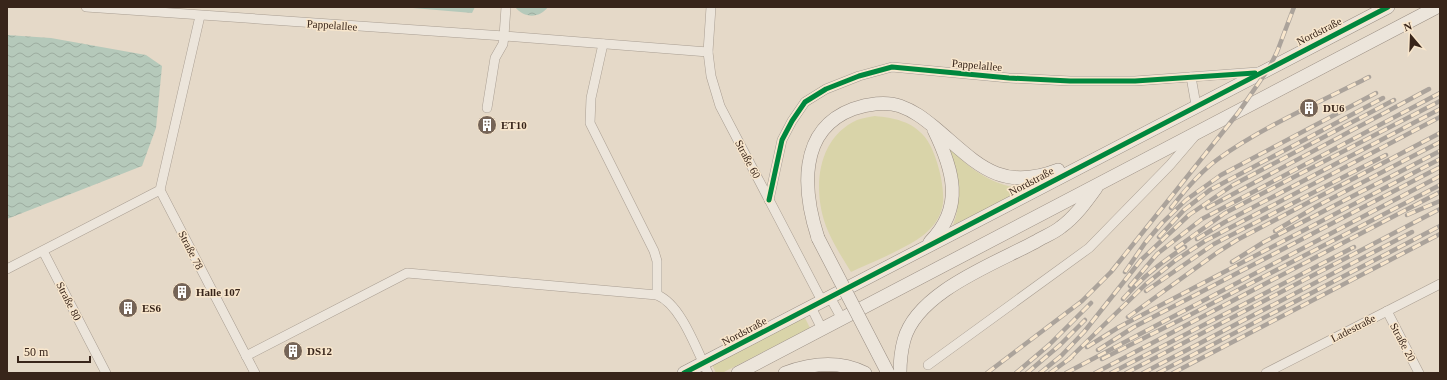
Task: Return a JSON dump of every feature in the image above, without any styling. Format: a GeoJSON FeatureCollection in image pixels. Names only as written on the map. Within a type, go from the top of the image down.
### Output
{"type":"FeatureCollection","features":[{"type":"Feature","properties":{"kind":"street","name":"Pappelallee"},"geometry":{"type":"LineString","coordinates":[[86,7],[504,36],[708,52]]}},
{"type":"Feature","properties":{"kind":"street"},"geometry":{"type":"LineString","coordinates":[[487,108],[495,58],[503,44],[506,7]]}},
{"type":"Feature","properties":{"kind":"street","name":"Straße 60"},"geometry":{"type":"LineString","coordinates":[[711,7],[708,52],[711,76],[720,106],[821,302]]}},
{"type":"Feature","properties":{"kind":"street","name":"Nordstraße"},"geometry":{"type":"LineString","coordinates":[[684,373],[706,368],[821,302],[1259,72],[1388,7]]}},
{"type":"Feature","properties":{"kind":"street"},"geometry":{"type":"LineString","coordinates":[[738,373],[1099,185],[1431,9]]}},
{"type":"Feature","properties":{"kind":"street"},"geometry":{"type":"LineString","coordinates":[[7,269],[160,190],[200,16]]}},
{"type":"Feature","properties":{"kind":"street"},"geometry":{"type":"LineString","coordinates":[[603,44],[591,98],[590,123],[658,261],[658,295]]}},
{"type":"Feature","properties":{"kind":"street","name":"Pappelallee"},"geometry":{"type":"LineString","coordinates":[[769,200],[782,140],[792,121],[805,102],[826,89],[859,76],[892,68],[1009,78],[1070,81],[1134,81],[1259,72]]}},
{"type":"Feature","properties":{"kind":"street"},"geometry":{"type":"LineString","coordinates":[[1191,78],[1196,105]]}},
{"type":"Feature","properties":{"kind":"street"},"geometry":{"type":"LineString","coordinates":[[888,373],[818,238],[813,221],[807,190],[808,163],[814,145],[822,132],[834,119],[863,105],[882,104],[899,106],[913,112],[932,126],[965,156],[983,169],[1007,177],[1030,179],[1107,152]]}},
{"type":"Feature","properties":{"kind":"street"},"geometry":{"type":"LineString","coordinates":[[922,250],[945,224],[953,201],[950,170],[942,145],[932,126]]}},
{"type":"Feature","properties":{"kind":"street"},"geometry":{"type":"LineString","coordinates":[[928,365],[1089,248],[1170,165],[1196,134]]}},
{"type":"Feature","properties":{"kind":"street"},"geometry":{"type":"LineString","coordinates":[[900,373],[900,356],[904,338],[912,323],[925,305],[943,291],[1061,227],[1088,200],[1099,185]]}},
{"type":"Feature","properties":{"kind":"street","name":"Straße 78"},"geometry":{"type":"LineString","coordinates":[[160,190],[255,373]]}},
{"type":"Feature","properties":{"kind":"street","name":"Straße 80"},"geometry":{"type":"LineString","coordinates":[[43,251],[106,373]]}},
{"type":"Feature","properties":{"kind":"street"},"geometry":{"type":"LineString","coordinates":[[246,356],[407,273],[658,295],[665,298],[678,313],[706,368]]}},
{"type":"Feature","properties":{"kind":"street","name":"Ladestraße"},"geometry":{"type":"LineString","coordinates":[[1266,373],[1440,284]]}},
{"type":"Feature","properties":{"kind":"street"},"geometry":{"type":"LineString","coordinates":[[821,302],[842,319]]}},
{"type":"Feature","properties":{"kind":"street"},"geometry":{"type":"LineString","coordinates":[[821,302],[822,329]]}},
{"type":"Feature","properties":{"kind":"street","name":"Straße 20"},"geometry":{"type":"LineString","coordinates":[[1387,311],[1419,373]]}},
{"type":"Feature","properties":{"kind":"street"},"geometry":{"type":"LineString","coordinates":[[785,373],[805,366],[830,364],[853,367],[865,373]]}},
{"type":"Feature","properties":{"kind":"shaded area"},"geometry":{"type":"Polygon","coordinates":[[[875,116],[902,121],[914,127],[924,136],[933,150],[939,170],[942,181],[943,201],[937,220],[931,229],[922,236],[903,248],[851,272],[828,231],[823,216],[819,185],[821,169],[825,154],[832,140],[843,129],[857,120],[875,116]]]}},
{"type":"Feature","properties":{"kind":"shaded area"},"geometry":{"type":"Polygon","coordinates":[[[947,145],[964,162],[982,175],[1003,185],[1027,189],[953,225],[958,205],[958,195],[955,175],[947,145]]]}},
{"type":"Feature","properties":{"kind":"shaded area"},"geometry":{"type":"Polygon","coordinates":[[[804,316],[810,328],[722,373],[716,373],[712,365],[804,316]]]}},
{"type":"Feature","properties":{"kind":"water"},"geometry":{"type":"Polygon","coordinates":[[[401,7],[475,7],[472,13],[401,7]]]}},
{"type":"Feature","properties":{"kind":"water"},"geometry":{"type":"Polygon","coordinates":[[[515,7],[548,7],[540,14],[532,16],[519,11],[515,7]]]}},
{"type":"Feature","properties":{"kind":"water"},"geometry":{"type":"Polygon","coordinates":[[[7,35],[51,38],[146,55],[162,66],[156,128],[142,166],[7,219],[7,35]]]}},
{"type":"Feature","properties":{"kind":"railway"},"geometry":{"type":"LineString","coordinates":[[987,373],[1082,301],[1111,272],[1238,113],[1269,68],[1277,52],[1294,7]]}},
{"type":"Feature","properties":{"kind":"railway"},"geometry":{"type":"LineString","coordinates":[[1171,208],[1199,175],[1235,147],[1292,115],[1369,77]]}},
{"type":"Feature","properties":{"kind":"railway"},"geometry":{"type":"LineString","coordinates":[[1207,208],[1429,89]]}},
{"type":"Feature","properties":{"kind":"railway"},"geometry":{"type":"LineString","coordinates":[[1125,272],[1145,243],[1162,223],[1186,200],[1221,175],[1376,93]]}},
{"type":"Feature","properties":{"kind":"railway"},"geometry":{"type":"LineString","coordinates":[[1130,286],[1157,254],[1202,219],[1440,93]]}},
{"type":"Feature","properties":{"kind":"railway"},"geometry":{"type":"LineString","coordinates":[[1159,237],[1184,210],[1210,190],[1383,98]]}},
{"type":"Feature","properties":{"kind":"railway"},"geometry":{"type":"LineString","coordinates":[[1040,373],[1061,356],[1084,332],[1141,260],[1189,215],[1233,185],[1394,100]]}},
{"type":"Feature","properties":{"kind":"railway"},"geometry":{"type":"LineString","coordinates":[[1176,248],[1225,213],[1440,101]]}},
{"type":"Feature","properties":{"kind":"railway"},"geometry":{"type":"LineString","coordinates":[[1197,239],[1225,222],[1440,109]]}},
{"type":"Feature","properties":{"kind":"railway"},"geometry":{"type":"LineString","coordinates":[[1069,359],[1146,284],[1176,260],[1205,241],[1440,117]]}},
{"type":"Feature","properties":{"kind":"railway"},"geometry":{"type":"LineString","coordinates":[[1128,317],[1237,240],[1440,133]]}},
{"type":"Feature","properties":{"kind":"railway"},"geometry":{"type":"LineString","coordinates":[[1275,231],[1317,206],[1440,142]]}},
{"type":"Feature","properties":{"kind":"railway"},"geometry":{"type":"LineString","coordinates":[[1232,262],[1264,242],[1440,151]]}},
{"type":"Feature","properties":{"kind":"railway"},"geometry":{"type":"LineString","coordinates":[[1146,291],[1214,244],[1386,155]]}},
{"type":"Feature","properties":{"kind":"railway"},"geometry":{"type":"LineString","coordinates":[[1087,347],[1119,327],[1440,159]]}},
{"type":"Feature","properties":{"kind":"railway"},"geometry":{"type":"LineString","coordinates":[[1098,350],[1134,327],[1440,167]]}},
{"type":"Feature","properties":{"kind":"railway"},"geometry":{"type":"LineString","coordinates":[[1066,373],[1440,176]]}},
{"type":"Feature","properties":{"kind":"railway"},"geometry":{"type":"LineString","coordinates":[[1102,359],[1440,185]]}},
{"type":"Feature","properties":{"kind":"railway"},"geometry":{"type":"LineString","coordinates":[[1095,373],[1440,192]]}},
{"type":"Feature","properties":{"kind":"railway"},"geometry":{"type":"LineString","coordinates":[[1407,215],[1440,201]]}},
{"type":"Feature","properties":{"kind":"railway"},"geometry":{"type":"LineString","coordinates":[[1126,373],[1440,209]]}},
{"type":"Feature","properties":{"kind":"railway"},"geometry":{"type":"LineString","coordinates":[[1158,373],[1440,226]]}},
{"type":"Feature","properties":{"kind":"railway"},"geometry":{"type":"LineString","coordinates":[[1143,373],[1412,232]]}},
{"type":"Feature","properties":{"kind":"railway"},"geometry":{"type":"LineString","coordinates":[[1173,373],[1440,234]]}},
{"type":"Feature","properties":{"kind":"railway"},"geometry":{"type":"LineString","coordinates":[[1123,299],[1152,270],[1185,247]]}},
{"type":"Feature","properties":{"kind":"railway"},"geometry":{"type":"LineString","coordinates":[[1111,373],[1354,247]]}},
{"type":"Feature","properties":{"kind":"railway"},"geometry":{"type":"LineString","coordinates":[[1016,373],[1049,345],[1091,303]]}},
{"type":"Feature","properties":{"kind":"railway"},"geometry":{"type":"LineString","coordinates":[[1027,373],[1060,345],[1085,320]]}},
{"type":"Feature","properties":{"kind":"railway"},"geometry":{"type":"LineString","coordinates":[[1050,373],[1072,357]]}},
{"type":"Feature","properties":{"kind":"cycle path"},"geometry":{"type":"LineString","coordinates":[[684,373],[1388,7]]}},
{"type":"Feature","properties":{"kind":"cycle path"},"geometry":{"type":"LineString","coordinates":[[769,200],[782,140],[792,121],[805,102],[826,89],[859,76],[892,67],[1009,78],[1070,81],[1135,81],[1255,73]]}},
{"type":"Feature","properties":{"kind":"place","name":"DU6"},"geometry":{"type":"Point","coordinates":[1309,108]}},
{"type":"Feature","properties":{"kind":"place","name":"ET10"},"geometry":{"type":"Point","coordinates":[487,125]}},
{"type":"Feature","properties":{"kind":"place","name":"Halle 107"},"geometry":{"type":"Point","coordinates":[182,292]}},
{"type":"Feature","properties":{"kind":"place","name":"ES6"},"geometry":{"type":"Point","coordinates":[128,308]}},
{"type":"Feature","properties":{"kind":"place","name":"DS12"},"geometry":{"type":"Point","coordinates":[293,351]}}]}
